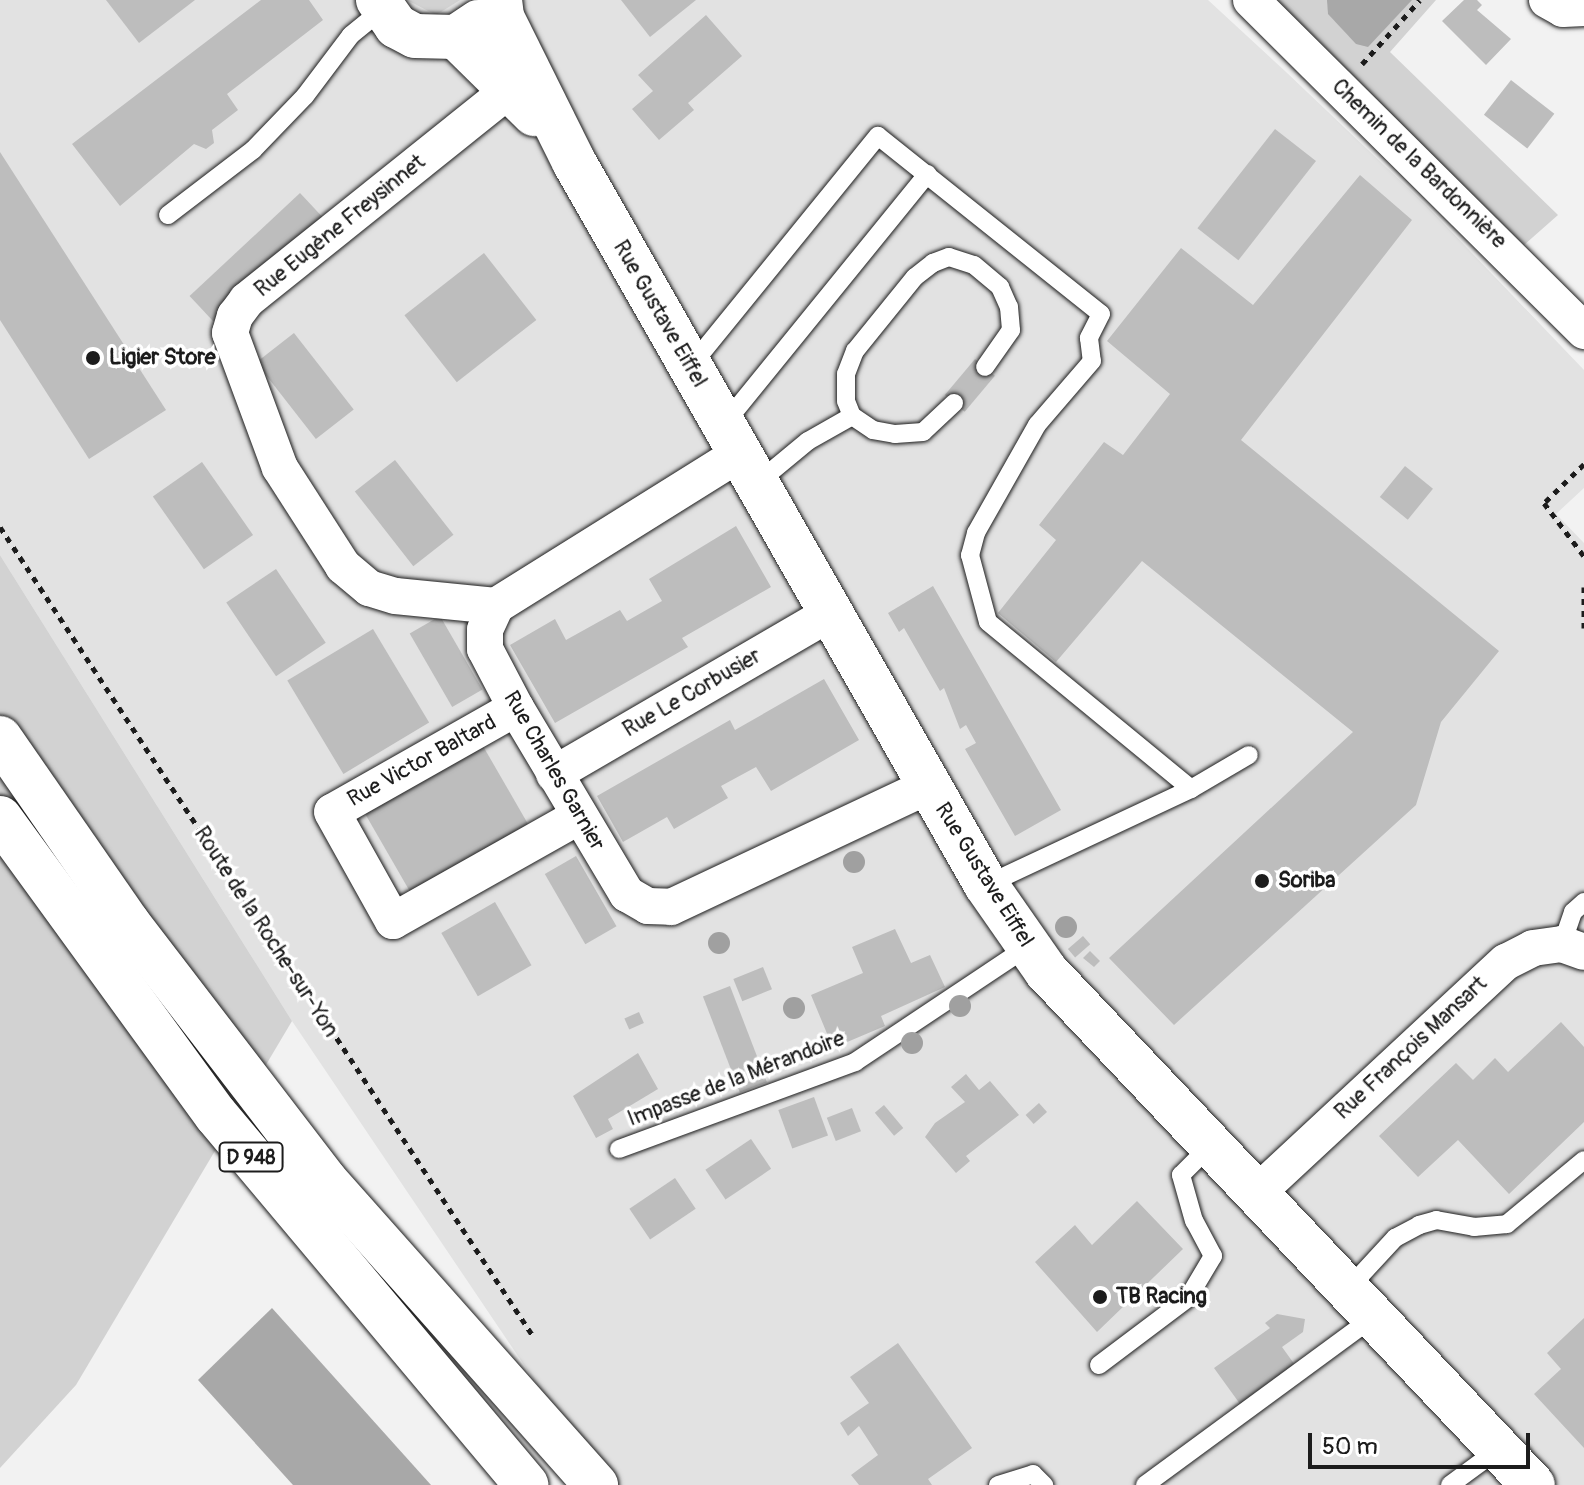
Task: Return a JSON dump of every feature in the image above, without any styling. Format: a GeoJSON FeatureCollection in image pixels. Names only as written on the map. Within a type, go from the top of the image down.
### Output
{"type":"FeatureCollection","features":[{"type":"Feature","properties":{"kind":"main road"},"geometry":{"type":"LineString","coordinates":[[380,5],[415,36],[456,37],[485,15],[494,0]]}},
{"type":"Feature","properties":{"kind":"main road","name":"Rue Gustave Eiffel"},"geometry":{"type":"LineString","coordinates":[[500,0],[521,81],[574,162],[986,885],[1029,946],[1211,1145],[1533,1485]]}},
{"type":"Feature","properties":{"kind":"main road","name":"Rue Gustave Eiffel"},"geometry":{"type":"LineString","coordinates":[[456,37],[521,81]]}},
{"type":"Feature","properties":{"kind":"main road","name":"D 948"},"geometry":{"type":"LineString","coordinates":[[0,738],[128,923],[326,1181],[596,1485]]}},
{"type":"Feature","properties":{"kind":"main road","name":"D 948"},"geometry":{"type":"LineString","coordinates":[[0,818],[216,1115],[527,1485]]}},
{"type":"Feature","properties":{"kind":"street","name":"Chemin de la Bardonnière"},"geometry":{"type":"LineString","coordinates":[[1251,0],[1584,331]]}},
{"type":"Feature","properties":{"kind":"street"},"geometry":{"type":"LineString","coordinates":[[1547,0],[1563,9],[1584,8]]}},
{"type":"Feature","properties":{"kind":"street","name":"Rue Eugène Freysinnet"},"geometry":{"type":"LineString","coordinates":[[496,606],[395,596],[369,588],[343,566],[280,468],[230,333],[235,316],[247,300],[521,81]]}},
{"type":"Feature","properties":{"kind":"street"},"geometry":{"type":"LineString","coordinates":[[496,606],[739,454]]}},
{"type":"Feature","properties":{"kind":"street","name":"Rue Charles Garnier"},"geometry":{"type":"LineString","coordinates":[[496,606],[485,630],[485,649],[554,774],[627,894],[648,906],[671,907],[928,786]]}},
{"type":"Feature","properties":{"kind":"street","name":"Rue Le Corbusier"},"geometry":{"type":"LineString","coordinates":[[554,774],[829,614]]}},
{"type":"Feature","properties":{"kind":"street","name":"Rue Victor Baltard"},"geometry":{"type":"LineString","coordinates":[[516,708],[332,812],[393,921],[579,816]]}},
{"type":"Feature","properties":{"kind":"street","name":"Rue François Mansart"},"geometry":{"type":"LineString","coordinates":[[1257,1193],[1506,962],[1533,948],[1573,948]]}},
{"type":"Feature","properties":{"kind":"lane"},"geometry":{"type":"LineString","coordinates":[[168,215],[253,150],[305,96],[351,35],[380,5]]}},
{"type":"Feature","properties":{"kind":"lane"},"geometry":{"type":"LineString","coordinates":[[690,367],[873,140],[883,139],[1101,314],[1089,338],[1092,361],[1037,425],[976,533],[970,555],[988,622],[1191,789]]}},
{"type":"Feature","properties":{"kind":"lane"},"geometry":{"type":"LineString","coordinates":[[739,454],[927,174]]}},
{"type":"Feature","properties":{"kind":"lane"},"geometry":{"type":"LineString","coordinates":[[954,403],[923,432],[873,430],[852,416],[846,374],[855,351],[915,277],[949,257],[974,265],[1000,287],[1009,307],[1011,330],[985,367]]}},
{"type":"Feature","properties":{"kind":"lane"},"geometry":{"type":"LineString","coordinates":[[739,454],[808,441],[852,416]]}},
{"type":"Feature","properties":{"kind":"lane"},"geometry":{"type":"LineString","coordinates":[[986,885],[1191,789],[1249,755]]}},
{"type":"Feature","properties":{"kind":"lane"},"geometry":{"type":"LineString","coordinates":[[1573,948],[1573,912],[1584,902]]}},
{"type":"Feature","properties":{"kind":"lane","name":"Impasse de la Mérandoire"},"geometry":{"type":"LineString","coordinates":[[619,1149],[855,1062],[1029,946]]}},
{"type":"Feature","properties":{"kind":"lane"},"geometry":{"type":"LineString","coordinates":[[1099,1365],[1188,1298],[1213,1256],[1194,1221],[1181,1175],[1211,1145]]}},
{"type":"Feature","properties":{"kind":"lane"},"geometry":{"type":"LineString","coordinates":[[1145,1485],[1361,1304],[1395,1238],[1436,1220],[1474,1227],[1507,1224],[1584,1160]]}},
{"type":"Feature","properties":{"kind":"lane"},"geometry":{"type":"LineString","coordinates":[[1450,1485],[1499,1449]]}},
{"type":"Feature","properties":{"kind":"lane"},"geometry":{"type":"LineString","coordinates":[[998,1485],[1033,1474],[1044,1485]]}},
{"type":"Feature","properties":{"kind":"path"},"geometry":{"type":"LineString","coordinates":[[1342,89],[1420,0]]}},
{"type":"Feature","properties":{"kind":"path"},"geometry":{"type":"LineString","coordinates":[[1584,464],[1544,503],[1584,556]]}},
{"type":"Feature","properties":{"kind":"path","name":"Route de la Roche-sur-Yon"},"geometry":{"type":"LineString","coordinates":[[0,527],[533,1336]]}},
{"type":"Feature","properties":{"kind":"path"},"geometry":{"type":"LineString","coordinates":[[1584,587],[1584,628]]}},
{"type":"Feature","properties":{"kind":"shaded area"},"geometry":{"type":"Polygon","coordinates":[[[0,0],[1208,0],[1286,72],[1426,205],[1584,370],[1584,488],[1556,514],[1584,543],[1584,1485],[605,1485],[292,1021],[0,555],[0,0]]]}},
{"type":"Feature","properties":{"kind":"shaded area"},"geometry":{"type":"Polygon","coordinates":[[[407,0],[460,0],[436,15],[407,0]]]}},
{"type":"Feature","properties":{"kind":"shaded area"},"geometry":{"type":"Polygon","coordinates":[[[1272,0],[1436,0],[1390,52],[1558,215],[1524,245],[1272,0]]]}},
{"type":"Feature","properties":{"kind":"shaded area"},"geometry":{"type":"Polygon","coordinates":[[[1327,0],[1412,0],[1368,47],[1356,44],[1328,14],[1327,0]]]}},
{"type":"Feature","properties":{"kind":"shaded area"},"geometry":{"type":"Polygon","coordinates":[[[0,555],[292,1021],[76,1385],[0,1468],[0,555]]]}},
{"type":"Feature","properties":{"kind":"shaded area"},"geometry":{"type":"Polygon","coordinates":[[[272,1308],[431,1485],[293,1485],[198,1380],[272,1308]]]}},
{"type":"Feature","properties":{"kind":"building"},"geometry":{"type":"Polygon","coordinates":[[[106,0],[195,0],[139,43],[106,0]]]}},
{"type":"Feature","properties":{"kind":"building"},"geometry":{"type":"Polygon","coordinates":[[[261,0],[309,0],[323,20],[227,94],[238,110],[212,130],[214,143],[206,149],[194,144],[120,206],[72,144],[261,0]]]}},
{"type":"Feature","properties":{"kind":"building"},"geometry":{"type":"Polygon","coordinates":[[[621,0],[696,0],[650,37],[621,0]]]}},
{"type":"Feature","properties":{"kind":"building"},"geometry":{"type":"Polygon","coordinates":[[[1464,0],[1477,0],[1482,5],[1477,10],[1511,39],[1486,65],[1442,21],[1464,0]]]}},
{"type":"Feature","properties":{"kind":"building"},"geometry":{"type":"Polygon","coordinates":[[[706,15],[742,56],[688,103],[694,110],[659,140],[632,109],[653,91],[638,75],[706,15]]]}},
{"type":"Feature","properties":{"kind":"building"},"geometry":{"type":"Polygon","coordinates":[[[1511,80],[1554,114],[1527,149],[1484,115],[1511,80]]]}},
{"type":"Feature","properties":{"kind":"building"},"geometry":{"type":"Polygon","coordinates":[[[1275,129],[1316,161],[1238,260],[1197,228],[1275,129]]]}},
{"type":"Feature","properties":{"kind":"building"},"geometry":{"type":"Polygon","coordinates":[[[0,152],[166,410],[89,459],[0,320],[0,152]]]}},
{"type":"Feature","properties":{"kind":"building"},"geometry":{"type":"Polygon","coordinates":[[[1360,175],[1412,220],[1241,440],[1499,651],[1441,722],[1416,805],[1174,1025],[1109,958],[1353,732],[1142,561],[1056,662],[998,613],[1056,540],[1039,525],[1104,442],[1123,455],[1170,394],[1107,341],[1181,248],[1253,305],[1360,175]]]}},
{"type":"Feature","properties":{"kind":"building"},"geometry":{"type":"Polygon","coordinates":[[[300,193],[324,219],[213,322],[190,296],[300,193]]]}},
{"type":"Feature","properties":{"kind":"building"},"geometry":{"type":"Polygon","coordinates":[[[484,253],[536,320],[457,382],[404,315],[484,253]]]}},
{"type":"Feature","properties":{"kind":"building"},"geometry":{"type":"Polygon","coordinates":[[[294,333],[354,409],[316,439],[256,363],[294,333]]]}},
{"type":"Feature","properties":{"kind":"building"},"geometry":{"type":"Polygon","coordinates":[[[975,359],[995,376],[965,412],[945,395],[975,359]]]}},
{"type":"Feature","properties":{"kind":"building"},"geometry":{"type":"Polygon","coordinates":[[[395,460],[453,535],[413,566],[355,491],[395,460]]]}},
{"type":"Feature","properties":{"kind":"building"},"geometry":{"type":"Polygon","coordinates":[[[202,462],[253,535],[204,569],[153,496],[202,462]]]}},
{"type":"Feature","properties":{"kind":"building"},"geometry":{"type":"Polygon","coordinates":[[[1405,466],[1433,489],[1408,520],[1380,497],[1405,466]]]}},
{"type":"Feature","properties":{"kind":"building"},"geometry":{"type":"Polygon","coordinates":[[[736,526],[771,587],[682,638],[688,647],[555,723],[510,645],[555,619],[566,640],[620,610],[627,621],[662,601],[649,579],[736,526]]]}},
{"type":"Feature","properties":{"kind":"building"},"geometry":{"type":"Polygon","coordinates":[[[276,569],[326,643],[276,676],[226,603],[276,569]]]}},
{"type":"Feature","properties":{"kind":"building"},"geometry":{"type":"Polygon","coordinates":[[[933,586],[1061,810],[1015,836],[965,749],[976,743],[966,725],[960,729],[944,688],[940,691],[904,628],[899,632],[888,613],[933,586]]]}},
{"type":"Feature","properties":{"kind":"building"},"geometry":{"type":"Polygon","coordinates":[[[440,616],[483,690],[452,707],[410,634],[440,616]]]}},
{"type":"Feature","properties":{"kind":"building"},"geometry":{"type":"Polygon","coordinates":[[[373,629],[429,722],[343,774],[287,681],[373,629]]]}},
{"type":"Feature","properties":{"kind":"building"},"geometry":{"type":"Polygon","coordinates":[[[824,679],[859,740],[771,791],[756,767],[721,786],[728,798],[674,829],[667,817],[623,842],[597,796],[730,720],[735,730],[824,679]]]}},
{"type":"Feature","properties":{"kind":"building"},"geometry":{"type":"Polygon","coordinates":[[[483,746],[530,827],[412,895],[365,814],[483,746]]]}},
{"type":"Feature","properties":{"kind":"building"},"geometry":{"type":"Polygon","coordinates":[[[576,856],[616,926],[585,944],[545,874],[576,856]]]}},
{"type":"Feature","properties":{"kind":"building"},"geometry":{"type":"Polygon","coordinates":[[[495,902],[532,965],[478,996],[441,933],[495,902]]]}},
{"type":"Feature","properties":{"kind":"building"},"geometry":{"type":"Polygon","coordinates":[[[895,929],[911,963],[930,955],[945,987],[881,1016],[885,1026],[833,1048],[811,995],[863,973],[852,947],[895,929]]]}},
{"type":"Feature","properties":{"kind":"building"},"geometry":{"type":"Polygon","coordinates":[[[1083,936],[1090,944],[1075,957],[1068,949],[1083,936]]]}},
{"type":"Feature","properties":{"kind":"building"},"geometry":{"type":"Polygon","coordinates":[[[1090,951],[1100,961],[1094,967],[1083,958],[1090,951]]]}},
{"type":"Feature","properties":{"kind":"building"},"geometry":{"type":"Polygon","coordinates":[[[763,967],[772,989],[742,1001],[733,979],[763,967]]]}},
{"type":"Feature","properties":{"kind":"building"},"geometry":{"type":"Polygon","coordinates":[[[730,986],[767,1082],[740,1093],[703,996],[730,986]]]}},
{"type":"Feature","properties":{"kind":"building"},"geometry":{"type":"Polygon","coordinates":[[[639,1012],[644,1023],[629,1029],[624,1019],[639,1012]]]}},
{"type":"Feature","properties":{"kind":"building"},"geometry":{"type":"Polygon","coordinates":[[[1561,1022],[1584,1047],[1584,1122],[1509,1194],[1458,1140],[1418,1177],[1379,1136],[1456,1063],[1473,1080],[1495,1058],[1508,1072],[1561,1022]]]}},
{"type":"Feature","properties":{"kind":"building"},"geometry":{"type":"Polygon","coordinates":[[[638,1053],[658,1089],[608,1119],[613,1129],[596,1138],[573,1096],[638,1053]]]}},
{"type":"Feature","properties":{"kind":"building"},"geometry":{"type":"Polygon","coordinates":[[[966,1074],[979,1090],[990,1081],[1019,1115],[966,1156],[970,1161],[956,1173],[925,1137],[935,1123],[965,1102],[951,1087],[966,1074]]]}},
{"type":"Feature","properties":{"kind":"building"},"geometry":{"type":"Polygon","coordinates":[[[814,1097],[828,1136],[792,1149],[778,1110],[814,1097]]]}},
{"type":"Feature","properties":{"kind":"building"},"geometry":{"type":"Polygon","coordinates":[[[1039,1103],[1047,1112],[1034,1124],[1026,1115],[1039,1103]]]}},
{"type":"Feature","properties":{"kind":"building"},"geometry":{"type":"Polygon","coordinates":[[[884,1105],[903,1128],[894,1136],[875,1113],[884,1105]]]}},
{"type":"Feature","properties":{"kind":"building"},"geometry":{"type":"Polygon","coordinates":[[[852,1108],[861,1131],[836,1141],[827,1118],[852,1108]]]}},
{"type":"Feature","properties":{"kind":"building"},"geometry":{"type":"Polygon","coordinates":[[[751,1139],[771,1169],[726,1200],[705,1170],[751,1139]]]}},
{"type":"Feature","properties":{"kind":"building"},"geometry":{"type":"Polygon","coordinates":[[[675,1178],[696,1209],[650,1239],[629,1209],[675,1178]]]}},
{"type":"Feature","properties":{"kind":"building","name":"TB Racing"},"geometry":{"type":"Polygon","coordinates":[[[1137,1201],[1183,1249],[1097,1332],[1035,1262],[1075,1225],[1092,1245],[1137,1201]]]}},
{"type":"Feature","properties":{"kind":"building"},"geometry":{"type":"Polygon","coordinates":[[[1277,1314],[1305,1319],[1303,1332],[1282,1347],[1295,1365],[1240,1404],[1214,1368],[1270,1328],[1265,1323],[1277,1314]]]}},
{"type":"Feature","properties":{"kind":"building"},"geometry":{"type":"Polygon","coordinates":[[[1584,1318],[1584,1448],[1534,1394],[1561,1369],[1547,1353],[1584,1318]]]}},
{"type":"Feature","properties":{"kind":"building"},"geometry":{"type":"Polygon","coordinates":[[[898,1343],[972,1448],[928,1479],[932,1485],[859,1485],[851,1475],[878,1455],[859,1426],[848,1436],[840,1423],[869,1403],[850,1377],[898,1343]]]}},
{"type":"Feature","properties":{"kind":"place","name":"Ligier Store"},"geometry":{"type":"Point","coordinates":[93,358]}},
{"type":"Feature","properties":{"kind":"place","name":"Soriba"},"geometry":{"type":"Point","coordinates":[1262,881]}},
{"type":"Feature","properties":{"kind":"place","name":"TB Racing"},"geometry":{"type":"Point","coordinates":[1100,1297]}}]}
